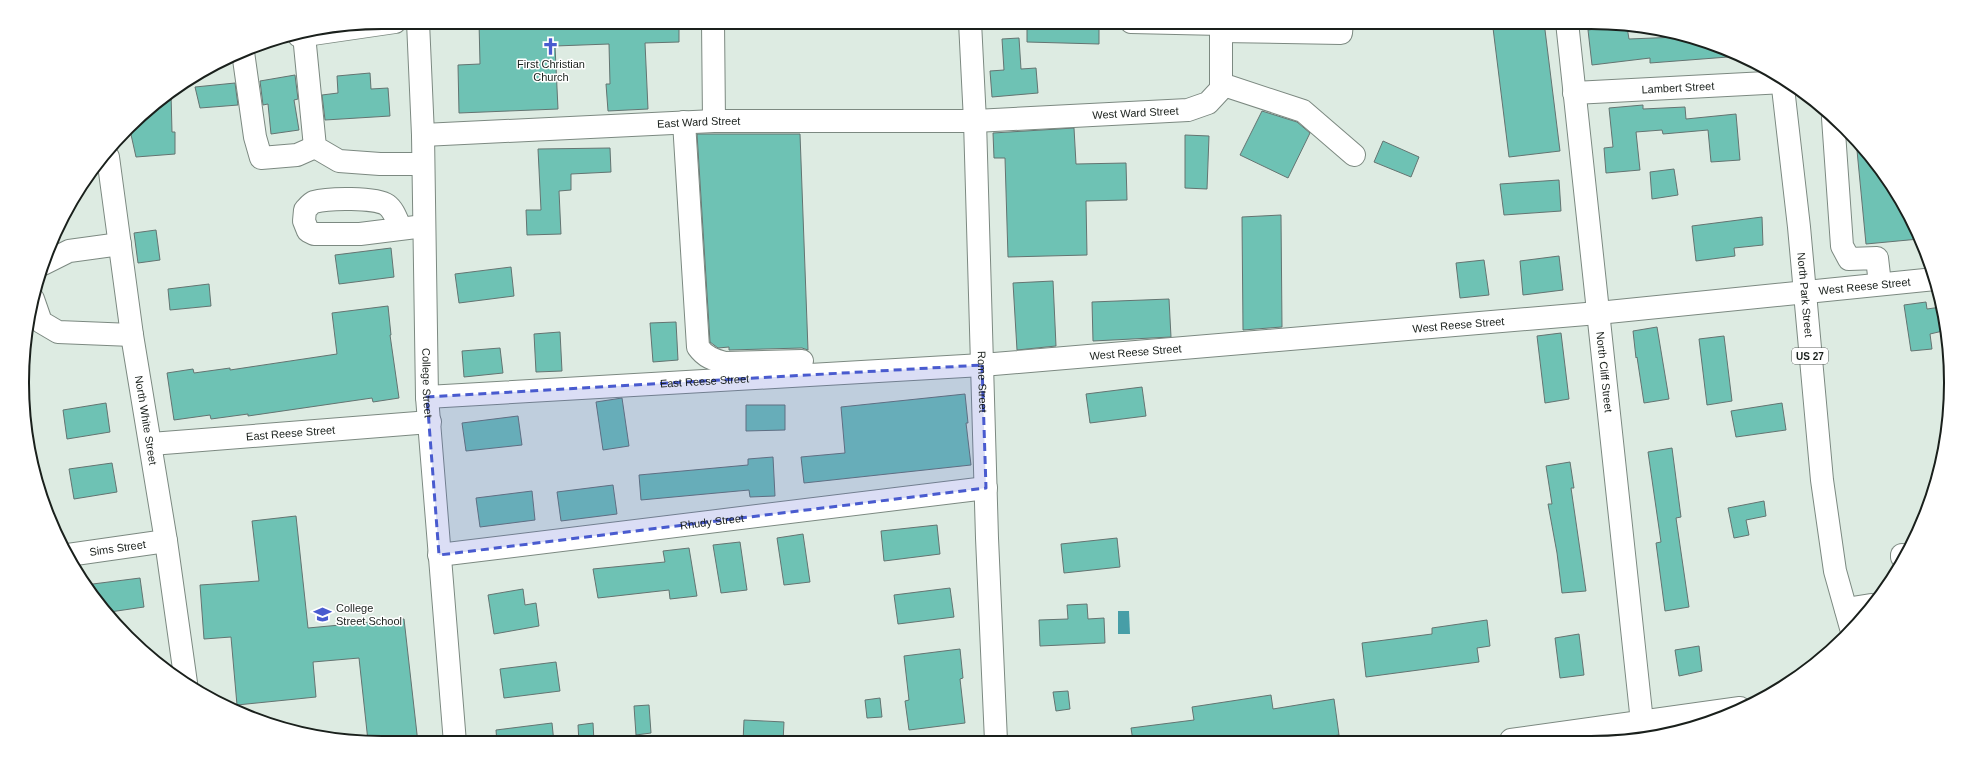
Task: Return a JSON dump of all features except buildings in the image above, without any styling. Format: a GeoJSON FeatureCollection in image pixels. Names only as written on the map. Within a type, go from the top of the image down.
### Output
{"type":"FeatureCollection","features":[{"type":"Feature","properties":{"kind":"street","name":"College Street"},"geometry":{"type":"LineString","coordinates":[[418,29],[423,135],[427,397],[454,736]]}},
{"type":"Feature","properties":{"kind":"street"},"geometry":{"type":"LineString","coordinates":[[713,29],[714,121]]}},
{"type":"Feature","properties":{"kind":"street","name":"Rome Street"},"geometry":{"type":"LineString","coordinates":[[970,29],[975,120],[986,488],[996,736]]}},
{"type":"Feature","properties":{"kind":"street"},"geometry":{"type":"LineString","coordinates":[[1221,29],[1221,84],[1303,111],[1354,155]]}},
{"type":"Feature","properties":{"kind":"street"},"geometry":{"type":"LineString","coordinates":[[1273,29],[1342,33],[1342,29]]}},
{"type":"Feature","properties":{"kind":"street","name":"North Cliff Street"},"geometry":{"type":"LineString","coordinates":[[1568,29],[1642,722]]}},
{"type":"Feature","properties":{"kind":"street"},"geometry":{"type":"LineString","coordinates":[[304,38],[315,147]]}},
{"type":"Feature","properties":{"kind":"street"},"geometry":{"type":"LineString","coordinates":[[244,57],[255,138],[261,158],[297,155],[315,147]]}},
{"type":"Feature","properties":{"kind":"street","name":"Lambert Street"},"geometry":{"type":"LineString","coordinates":[[1574,93],[1775,81]]}},
{"type":"Feature","properties":{"kind":"street","name":"West Ward Street"},"geometry":{"type":"LineString","coordinates":[[975,120],[1188,110],[1208,103],[1221,89],[1221,84]]}},
{"type":"Feature","properties":{"kind":"street","name":"North Park Street"},"geometry":{"type":"LineString","coordinates":[[1785,87],[1822,480],[1835,571],[1848,619]]}},
{"type":"Feature","properties":{"kind":"street","name":"East Ward Street"},"geometry":{"type":"LineString","coordinates":[[423,135],[714,121],[975,120]]}},
{"type":"Feature","properties":{"kind":"street"},"geometry":{"type":"LineString","coordinates":[[684,122],[698,347],[703,354],[714,360],[725,363],[802,361]]}},
{"type":"Feature","properties":{"kind":"street"},"geometry":{"type":"LineString","coordinates":[[1834,127],[1842,246],[1849,259],[1877,258],[1880,284]]}},
{"type":"Feature","properties":{"kind":"street"},"geometry":{"type":"LineString","coordinates":[[315,147],[339,161],[380,164],[423,164]]}},
{"type":"Feature","properties":{"kind":"street","name":"North White Street"},"geometry":{"type":"LineString","coordinates":[[108,159],[132,335],[151,444],[185,675]]}},
{"type":"Feature","properties":{"kind":"street"},"geometry":{"type":"LineString","coordinates":[[401,229],[424,226]]}},
{"type":"Feature","properties":{"kind":"street"},"geometry":{"type":"LineString","coordinates":[[51,259],[69,251],[120,244]]}},
{"type":"Feature","properties":{"kind":"street","name":"West Reese Street"},"geometry":{"type":"LineString","coordinates":[[982,365],[1598,313],[1928,280]]}},
{"type":"Feature","properties":{"kind":"street"},"geometry":{"type":"LineString","coordinates":[[37,309],[41,322],[58,332],[132,335]]}},
{"type":"Feature","properties":{"kind":"street","name":"East Reese Street"},"geometry":{"type":"LineString","coordinates":[[427,397],[982,365]]}},
{"type":"Feature","properties":{"kind":"street","name":"East Reese Street"},"geometry":{"type":"LineString","coordinates":[[151,444],[430,422]]}},
{"type":"Feature","properties":{"kind":"street","name":"Rhudy Street"},"geometry":{"type":"LineString","coordinates":[[439,555],[986,488]]}},
{"type":"Feature","properties":{"kind":"street","name":"Sims Street"},"geometry":{"type":"LineString","coordinates":[[73,554],[166,541]]}},
{"type":"Feature","properties":{"kind":"street"},"geometry":{"type":"LineString","coordinates":[[1848,619],[1859,612]]}},
{"type":"Feature","properties":{"kind":"street"},"geometry":{"type":"LineString","coordinates":[[1564,736],[1591,734],[1642,722],[1719,712]]}},
{"type":"Feature","properties":{"kind":"highlighted area"},"geometry":{"type":"Polygon","coordinates":[[[982,365],[986,488],[439,555],[427,397],[982,365]]]}},
{"type":"Feature","properties":{"kind":"green space"},"geometry":{"type":"Polygon","coordinates":[[[1667,727],[1637,733],[1609,735],[1667,727]]]}},
{"type":"Feature","properties":{"kind":"water"},"geometry":{"type":"Polygon","coordinates":[[[1118,611],[1129,611],[1130,634],[1118,634],[1118,611]]]}},
{"type":"Feature","properties":{"kind":"place","name":"First Christian Church"},"geometry":{"type":"Point","coordinates":[551,46]}},
{"type":"Feature","properties":{"kind":"place","name":"College Street School"},"geometry":{"type":"Point","coordinates":[323,614]}}]}
